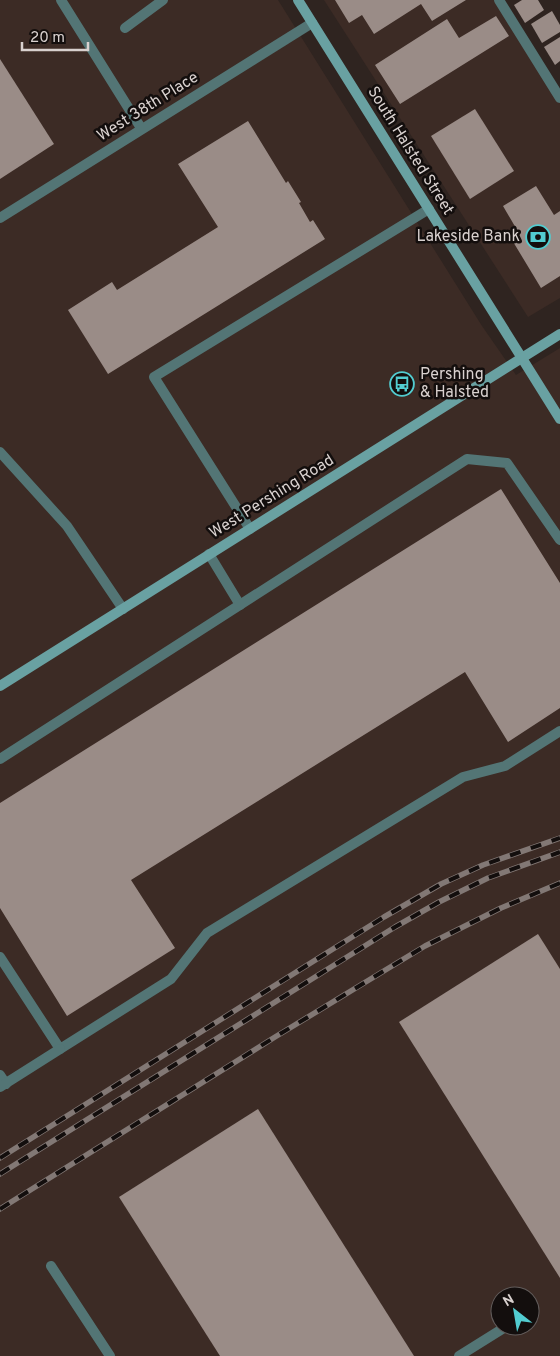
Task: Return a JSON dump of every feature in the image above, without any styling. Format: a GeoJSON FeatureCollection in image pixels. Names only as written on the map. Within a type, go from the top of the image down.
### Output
{"type":"FeatureCollection","features":[{"type":"Feature","properties":{"kind":"main road","name":"South Halsted Street"},"geometry":{"type":"LineString","coordinates":[[298,0],[560,419]]}},
{"type":"Feature","properties":{"kind":"main road","name":"West Pershing Road"},"geometry":{"type":"LineString","coordinates":[[0,686],[560,334]]}},
{"type":"Feature","properties":{"kind":"street"},"geometry":{"type":"LineString","coordinates":[[62,0],[141,128]]}},
{"type":"Feature","properties":{"kind":"street"},"geometry":{"type":"LineString","coordinates":[[125,28],[162,0]]}},
{"type":"Feature","properties":{"kind":"street"},"geometry":{"type":"LineString","coordinates":[[498,0],[560,98]]}},
{"type":"Feature","properties":{"kind":"street","name":"West 38th Place"},"geometry":{"type":"LineString","coordinates":[[0,218],[141,128],[312,23]]}},
{"type":"Feature","properties":{"kind":"street"},"geometry":{"type":"LineString","coordinates":[[250,529],[154,377],[429,209]]}},
{"type":"Feature","properties":{"kind":"street"},"geometry":{"type":"LineString","coordinates":[[0,452],[67,526],[123,608]]}},
{"type":"Feature","properties":{"kind":"street"},"geometry":{"type":"LineString","coordinates":[[0,759],[467,460],[508,463],[560,540]]}},
{"type":"Feature","properties":{"kind":"street"},"geometry":{"type":"LineString","coordinates":[[209,554],[240,605]]}},
{"type":"Feature","properties":{"kind":"street"},"geometry":{"type":"LineString","coordinates":[[2,1082],[60,1049],[171,979],[207,933],[463,777],[505,766],[560,731]]}},
{"type":"Feature","properties":{"kind":"street"},"geometry":{"type":"LineString","coordinates":[[0,957],[60,1049]]}},
{"type":"Feature","properties":{"kind":"street"},"geometry":{"type":"LineString","coordinates":[[51,1266],[110,1356]]}},
{"type":"Feature","properties":{"kind":"street"},"geometry":{"type":"LineString","coordinates":[[459,1356],[491,1336]]}},
{"type":"Feature","properties":{"kind":"shaded area"},"geometry":{"type":"Polygon","coordinates":[[[0,0],[278,0],[482,326],[516,375],[560,348],[560,1356],[0,1356],[0,0]]]}},
{"type":"Feature","properties":{"kind":"shaded area"},"geometry":{"type":"Polygon","coordinates":[[[324,0],[499,0],[560,98],[560,298],[528,317],[324,0]]]}},
{"type":"Feature","properties":{"kind":"building"},"geometry":{"type":"Polygon","coordinates":[[[335,0],[466,0],[432,21],[421,4],[374,34],[362,15],[349,23],[335,0]]]}},
{"type":"Feature","properties":{"kind":"building"},"geometry":{"type":"Polygon","coordinates":[[[522,0],[538,0],[544,10],[525,23],[514,5],[522,0]]]}},
{"type":"Feature","properties":{"kind":"building"},"geometry":{"type":"Polygon","coordinates":[[[552,11],[560,25],[560,32],[542,43],[531,24],[552,11]]]}},
{"type":"Feature","properties":{"kind":"building"},"geometry":{"type":"Polygon","coordinates":[[[496,16],[509,36],[400,104],[375,65],[447,19],[459,38],[496,16]]]}},
{"type":"Feature","properties":{"kind":"building"},"geometry":{"type":"Polygon","coordinates":[[[560,37],[560,61],[555,65],[544,47],[560,37]]]}},
{"type":"Feature","properties":{"kind":"building"},"geometry":{"type":"Polygon","coordinates":[[[0,59],[54,144],[0,179],[0,59]]]}},
{"type":"Feature","properties":{"kind":"building"},"geometry":{"type":"Polygon","coordinates":[[[475,109],[514,171],[470,199],[431,136],[475,109]]]}},
{"type":"Feature","properties":{"kind":"building"},"geometry":{"type":"Polygon","coordinates":[[[248,121],[286,183],[288,181],[301,202],[299,203],[310,222],[313,220],[325,239],[108,374],[68,310],[112,282],[117,290],[218,227],[178,164],[248,121]]]}},
{"type":"Feature","properties":{"kind":"building","name":"Lakeside Bank"},"geometry":{"type":"Polygon","coordinates":[[[536,186],[554,215],[560,211],[560,276],[541,288],[512,240],[520,235],[503,206],[536,186]]]}},
{"type":"Feature","properties":{"kind":"building"},"geometry":{"type":"Polygon","coordinates":[[[501,489],[560,583],[560,708],[508,742],[465,672],[131,880],[175,948],[67,1016],[0,908],[0,803],[501,489]]]}},
{"type":"Feature","properties":{"kind":"building"},"geometry":{"type":"Polygon","coordinates":[[[538,934],[560,969],[560,1278],[399,1022],[538,934]]]}},
{"type":"Feature","properties":{"kind":"building"},"geometry":{"type":"Polygon","coordinates":[[[258,1109],[414,1356],[220,1356],[119,1197],[258,1109]]]}},
{"type":"Feature","properties":{"kind":"railway"},"geometry":{"type":"LineString","coordinates":[[0,1158],[384,917],[441,884],[483,865],[560,838]]}},
{"type":"Feature","properties":{"kind":"railway"},"geometry":{"type":"LineString","coordinates":[[0,1174],[395,927],[439,902],[488,878],[560,852]]}},
{"type":"Feature","properties":{"kind":"railway"},"geometry":{"type":"LineString","coordinates":[[0,1209],[275,1037],[425,946],[501,908],[560,883]]}},
{"type":"Feature","properties":{"kind":"place","name":"Lakeside Bank"},"geometry":{"type":"Point","coordinates":[538,237]}},
{"type":"Feature","properties":{"kind":"place","name":"Pershing & Halsted"},"geometry":{"type":"Point","coordinates":[402,384]}}]}
